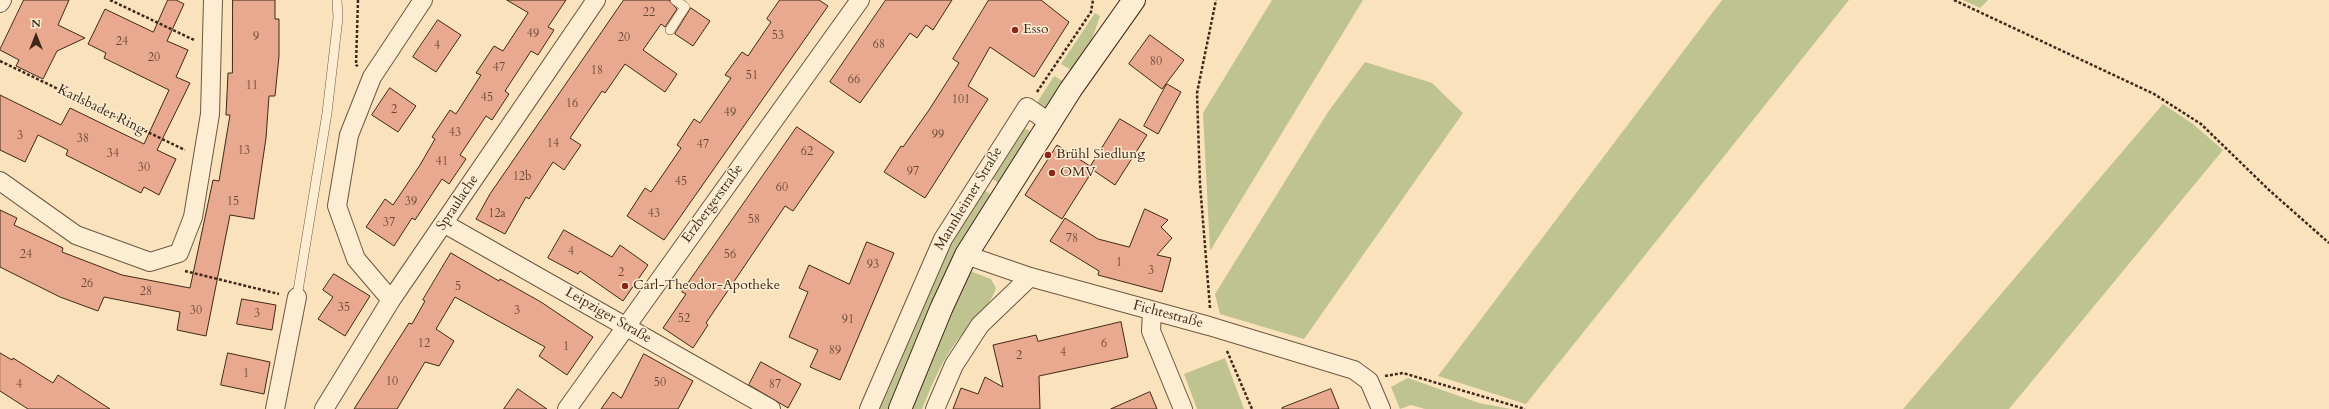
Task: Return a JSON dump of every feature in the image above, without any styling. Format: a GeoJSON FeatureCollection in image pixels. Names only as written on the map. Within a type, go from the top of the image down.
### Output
{"type":"FeatureCollection","features":[{"type":"Feature","properties":{"kind":"main road","name":"Mannheimer Straße"},"geometry":{"type":"LineString","coordinates":[[900,409],[941,309],[966,255],[1050,123],[1131,1]]}},
{"type":"Feature","properties":{"kind":"street"},"geometry":{"type":"LineString","coordinates":[[0,182],[76,235],[150,262],[179,253],[193,217],[210,114],[213,0]]}},
{"type":"Feature","properties":{"kind":"street"},"geometry":{"type":"LineString","coordinates":[[391,300],[356,259],[337,206],[349,135],[372,77],[424,0]]}},
{"type":"Feature","properties":{"kind":"street","name":"Spraulache"},"geometry":{"type":"LineString","coordinates":[[324,409],[391,300],[445,224],[596,0]]}},
{"type":"Feature","properties":{"kind":"street","name":"Erzbergerstraße"},"geometry":{"type":"LineString","coordinates":[[567,409],[860,0]]}},
{"type":"Feature","properties":{"kind":"street"},"geometry":{"type":"LineString","coordinates":[[1027,107],[1050,123]]}},
{"type":"Feature","properties":{"kind":"street","name":"Mannheimer Straße"},"geometry":{"type":"LineString","coordinates":[[869,409],[943,238],[1027,107]]}},
{"type":"Feature","properties":{"kind":"street","name":"Leipziger Straße"},"geometry":{"type":"LineString","coordinates":[[445,224],[771,409]]}},
{"type":"Feature","properties":{"kind":"street","name":"Fichtestraße"},"geometry":{"type":"LineString","coordinates":[[966,255],[1030,277],[1209,326],[1354,370],[1369,381]]}},
{"type":"Feature","properties":{"kind":"street"},"geometry":{"type":"LineString","coordinates":[[935,409],[954,365],[980,325],[1030,277]]}},
{"type":"Feature","properties":{"kind":"street"},"geometry":{"type":"LineString","coordinates":[[275,409],[297,297]]}},
{"type":"Feature","properties":{"kind":"street"},"geometry":{"type":"LineString","coordinates":[[1152,311],[1151,331],[1183,409]]}},
{"type":"Feature","properties":{"kind":"street"},"geometry":{"type":"LineString","coordinates":[[1369,381],[1381,409]]}},
{"type":"Feature","properties":{"kind":"lane"},"geometry":{"type":"LineString","coordinates":[[297,297],[327,113],[338,18],[338,0]]}},
{"type":"Feature","properties":{"kind":"lane"},"geometry":{"type":"LineString","coordinates":[[670,30],[685,7],[675,0]]}},
{"type":"Feature","properties":{"kind":"path"},"geometry":{"type":"LineString","coordinates":[[110,0],[212,49]]}},
{"type":"Feature","properties":{"kind":"path"},"geometry":{"type":"LineString","coordinates":[[358,0],[356,65],[372,77]]}},
{"type":"Feature","properties":{"kind":"path"},"geometry":{"type":"LineString","coordinates":[[1027,107],[1091,12],[1093,0]]}},
{"type":"Feature","properties":{"kind":"path"},"geometry":{"type":"LineString","coordinates":[[1209,326],[1210,310],[1200,184],[1197,93],[1216,0]]}},
{"type":"Feature","properties":{"kind":"path"},"geometry":{"type":"LineString","coordinates":[[1954,0],[2154,94],[2201,124],[2329,244]]}},
{"type":"Feature","properties":{"kind":"path","name":"Karlsbader Ring"},"geometry":{"type":"LineString","coordinates":[[0,61],[203,158]]}},
{"type":"Feature","properties":{"kind":"path"},"geometry":{"type":"LineString","coordinates":[[179,253],[178,268],[297,297]]}},
{"type":"Feature","properties":{"kind":"path"},"geometry":{"type":"LineString","coordinates":[[1226,347],[1252,409]]}},
{"type":"Feature","properties":{"kind":"path"},"geometry":{"type":"LineString","coordinates":[[1369,381],[1387,375],[1403,373],[1525,409]]}},
{"type":"Feature","properties":{"kind":"green space"},"geometry":{"type":"Polygon","coordinates":[[[1272,0],[1363,0],[1210,251],[1203,113],[1272,0]]]}},
{"type":"Feature","properties":{"kind":"green space"},"geometry":{"type":"Polygon","coordinates":[[[1722,0],[1849,0],[1526,404],[1438,376],[1722,0]]]}},
{"type":"Feature","properties":{"kind":"green space"},"geometry":{"type":"Polygon","coordinates":[[[1963,0],[1988,0],[1980,8],[1963,0]]]}},
{"type":"Feature","properties":{"kind":"green space"},"geometry":{"type":"Polygon","coordinates":[[[1095,13],[1100,16],[1092,39],[1071,70],[1061,64],[1095,13]]]}},
{"type":"Feature","properties":{"kind":"green space"},"geometry":{"type":"Polygon","coordinates":[[[1365,62],[1432,83],[1463,113],[1304,339],[1220,314],[1215,294],[1328,112],[1365,62]]]}},
{"type":"Feature","properties":{"kind":"green space"},"geometry":{"type":"Polygon","coordinates":[[[1054,76],[1064,82],[1046,108],[1041,108],[1038,105],[1038,101],[1054,76]]]}},
{"type":"Feature","properties":{"kind":"green space"},"geometry":{"type":"Polygon","coordinates":[[[2163,104],[2193,124],[2223,150],[2009,409],[1903,409],[2163,104]]]}},
{"type":"Feature","properties":{"kind":"green space"},"geometry":{"type":"Polygon","coordinates":[[[1021,128],[1029,130],[1030,136],[1000,184],[989,177],[1021,128]]]}},
{"type":"Feature","properties":{"kind":"green space"},"geometry":{"type":"Polygon","coordinates":[[[981,188],[993,196],[890,409],[876,409],[945,246],[981,188]]]}},
{"type":"Feature","properties":{"kind":"green space"},"geometry":{"type":"Polygon","coordinates":[[[970,271],[991,279],[996,288],[983,311],[959,338],[944,360],[922,409],[908,409],[970,271]]]}},
{"type":"Feature","properties":{"kind":"green space"},"geometry":{"type":"Polygon","coordinates":[[[1225,358],[1244,409],[1197,409],[1184,374],[1225,358]]]}},
{"type":"Feature","properties":{"kind":"green space"},"geometry":{"type":"Polygon","coordinates":[[[1408,378],[1479,403],[1511,409],[1425,409],[1411,405],[1400,409],[1391,387],[1408,378]]]}},
{"type":"Feature","properties":{"kind":"building"},"geometry":{"type":"Polygon","coordinates":[[[24,0],[69,0],[58,25],[85,38],[57,51],[43,79],[16,66],[19,60],[0,50],[24,0]]]}},
{"type":"Feature","properties":{"kind":"building"},"geometry":{"type":"Polygon","coordinates":[[[168,0],[176,0],[184,4],[167,41],[188,50],[176,77],[190,83],[157,150],[176,159],[159,195],[144,187],[141,193],[66,155],[68,150],[38,135],[25,162],[0,150],[0,95],[61,125],[70,108],[144,144],[169,90],[104,58],[106,53],[88,44],[105,9],[153,32],[168,0]]]}},
{"type":"Feature","properties":{"kind":"building"},"geometry":{"type":"Polygon","coordinates":[[[233,0],[275,0],[275,19],[279,19],[279,56],[275,96],[269,96],[266,138],[254,219],[230,215],[206,336],[177,330],[180,312],[104,297],[98,311],[60,297],[0,267],[0,210],[17,218],[14,225],[63,248],[62,252],[122,275],[190,288],[213,180],[219,181],[230,115],[226,115],[228,73],[232,73],[233,0]]]}},
{"type":"Feature","properties":{"kind":"building"},"geometry":{"type":"Polygon","coordinates":[[[507,0],[566,0],[548,27],[554,30],[538,55],[531,51],[505,91],[509,94],[492,120],[486,116],[460,155],[466,159],[449,184],[442,179],[415,220],[412,218],[394,246],[366,227],[385,199],[393,205],[420,165],[435,139],[432,137],[450,110],[456,114],[481,75],[476,73],[494,46],[503,51],[528,13],[507,0]]]}},
{"type":"Feature","properties":{"kind":"building"},"geometry":{"type":"Polygon","coordinates":[[[624,0],[669,0],[677,9],[665,27],[661,24],[643,50],[677,74],[665,92],[625,64],[605,93],[602,91],[570,138],[581,145],[564,170],[553,162],[529,199],[526,197],[505,234],[476,219],[490,194],[624,0]]]}},
{"type":"Feature","properties":{"kind":"building"},"geometry":{"type":"Polygon","coordinates":[[[780,0],[819,0],[828,6],[664,240],[627,216],[645,188],[651,192],[681,148],[677,145],[694,119],[700,123],[731,78],[725,75],[742,52],[748,56],[771,22],[767,19],[780,0]]]}},
{"type":"Feature","properties":{"kind":"building"},"geometry":{"type":"Polygon","coordinates":[[[886,0],[952,0],[933,30],[926,25],[917,38],[910,33],[860,103],[830,82],[886,0]]]}},
{"type":"Feature","properties":{"kind":"building"},"geometry":{"type":"Polygon","coordinates":[[[989,0],[1041,0],[1069,22],[1034,77],[990,47],[968,86],[988,99],[925,198],[884,172],[901,146],[903,147],[929,110],[959,63],[953,59],[989,0]]]}},
{"type":"Feature","properties":{"kind":"building"},"geometry":{"type":"Polygon","coordinates":[[[691,8],[710,21],[693,46],[675,34],[691,8]]]}},
{"type":"Feature","properties":{"kind":"building"},"geometry":{"type":"Polygon","coordinates":[[[438,20],[461,35],[436,72],[413,57],[438,20]]]}},
{"type":"Feature","properties":{"kind":"building"},"geometry":{"type":"Polygon","coordinates":[[[1150,35],[1184,60],[1162,89],[1129,64],[1150,35]]]}},
{"type":"Feature","properties":{"kind":"building"},"geometry":{"type":"Polygon","coordinates":[[[1167,84],[1181,92],[1158,134],[1144,126],[1167,84]]]}},
{"type":"Feature","properties":{"kind":"building"},"geometry":{"type":"Polygon","coordinates":[[[390,88],[416,106],[398,132],[372,115],[390,88]]]}},
{"type":"Feature","properties":{"kind":"building"},"geometry":{"type":"Polygon","coordinates":[[[1120,119],[1147,135],[1115,185],[1093,170],[1062,219],[1025,195],[1057,145],[1090,166],[1120,119]]]}},
{"type":"Feature","properties":{"kind":"building"},"geometry":{"type":"Polygon","coordinates":[[[797,127],[834,152],[793,211],[785,206],[706,323],[708,325],[693,348],[663,328],[686,294],[682,292],[797,127]]]}},
{"type":"Feature","properties":{"kind":"building"},"geometry":{"type":"Polygon","coordinates":[[[1145,209],[1168,220],[1161,227],[1172,238],[1157,255],[1171,258],[1162,292],[1098,275],[1099,271],[1050,241],[1065,218],[1098,239],[1129,247],[1145,209]]]}},
{"type":"Feature","properties":{"kind":"building"},"geometry":{"type":"Polygon","coordinates":[[[564,230],[612,257],[620,245],[648,265],[623,301],[580,271],[578,274],[548,258],[564,230]]]}},
{"type":"Feature","properties":{"kind":"building"},"geometry":{"type":"Polygon","coordinates":[[[867,242],[894,253],[840,380],[810,367],[818,350],[789,337],[808,292],[799,288],[809,265],[849,284],[867,242]]]}},
{"type":"Feature","properties":{"kind":"building"},"geometry":{"type":"Polygon","coordinates":[[[451,253],[499,281],[500,279],[541,302],[593,337],[567,375],[539,356],[545,347],[455,297],[436,329],[454,341],[439,366],[425,362],[397,409],[354,409],[409,323],[412,324],[425,301],[423,300],[451,253]]]}},
{"type":"Feature","properties":{"kind":"building"},"geometry":{"type":"Polygon","coordinates":[[[334,274],[370,296],[345,336],[318,319],[333,297],[323,290],[334,274]]]}},
{"type":"Feature","properties":{"kind":"building"},"geometry":{"type":"Polygon","coordinates":[[[242,299],[276,305],[272,330],[237,324],[242,299]]]}},
{"type":"Feature","properties":{"kind":"building"},"geometry":{"type":"Polygon","coordinates":[[[1121,322],[1128,357],[1039,376],[1040,409],[953,409],[961,388],[978,394],[985,377],[1003,387],[993,345],[1036,335],[1038,341],[1121,322]]]}},
{"type":"Feature","properties":{"kind":"building"},"geometry":{"type":"Polygon","coordinates":[[[0,353],[12,360],[13,358],[53,383],[58,375],[110,409],[28,409],[0,391],[0,353]]]}},
{"type":"Feature","properties":{"kind":"building"},"geometry":{"type":"Polygon","coordinates":[[[228,353],[270,362],[264,394],[221,385],[228,353]]]}},
{"type":"Feature","properties":{"kind":"building"},"geometry":{"type":"Polygon","coordinates":[[[644,354],[693,381],[678,409],[601,409],[613,392],[621,398],[644,354]]]}},
{"type":"Feature","properties":{"kind":"building"},"geometry":{"type":"Polygon","coordinates":[[[761,362],[801,384],[788,408],[749,385],[761,362]]]}},
{"type":"Feature","properties":{"kind":"building"},"geometry":{"type":"Polygon","coordinates":[[[518,389],[547,409],[504,409],[518,389]]]}},
{"type":"Feature","properties":{"kind":"building"},"geometry":{"type":"Polygon","coordinates":[[[1331,389],[1339,409],[1282,409],[1282,408],[1331,389]]]}},
{"type":"Feature","properties":{"kind":"building"},"geometry":{"type":"Polygon","coordinates":[[[1150,392],[1157,409],[1111,409],[1150,392]]]}},
{"type":"Feature","properties":{"kind":"place","name":"Esso"},"geometry":{"type":"Point","coordinates":[1015,30]}},
{"type":"Feature","properties":{"kind":"place","name":"Brühl Siedlung"},"geometry":{"type":"Point","coordinates":[1048,155]}},
{"type":"Feature","properties":{"kind":"place","name":"OMV"},"geometry":{"type":"Point","coordinates":[1052,173]}},
{"type":"Feature","properties":{"kind":"place","name":"Carl-Theodor-Apotheke"},"geometry":{"type":"Point","coordinates":[625,286]}}]}
